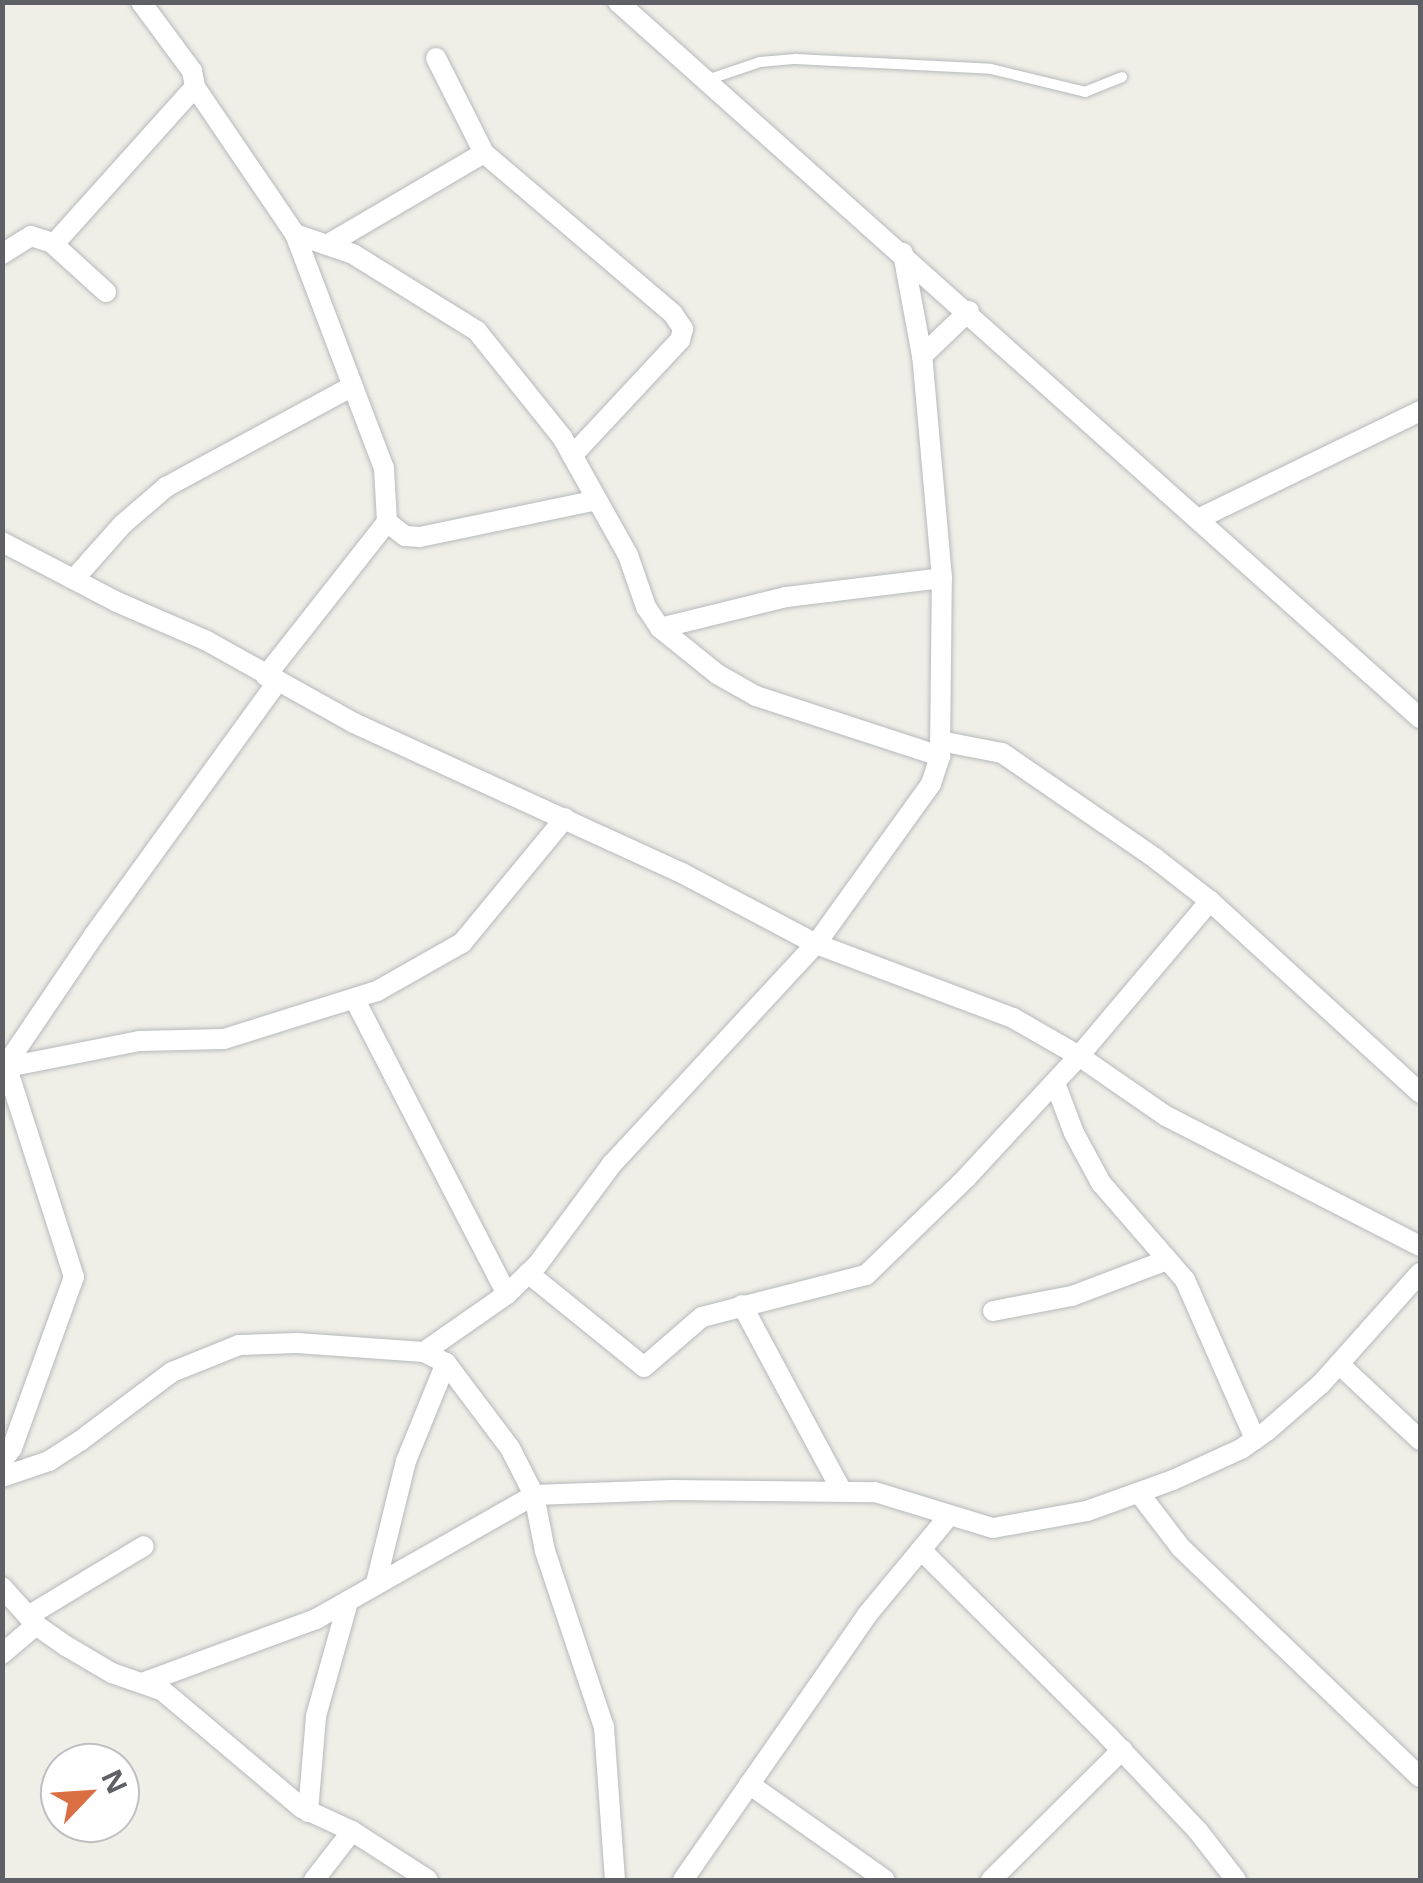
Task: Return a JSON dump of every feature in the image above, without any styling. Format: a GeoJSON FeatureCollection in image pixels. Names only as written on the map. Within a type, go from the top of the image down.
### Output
{"type":"FeatureCollection","features":[{"type":"Feature","properties":{"kind":"street"},"geometry":{"type":"LineString","coordinates":[[4,1067],[272,679],[387,522],[384,468],[295,234],[195,87],[192,71],[141,2]]}},
{"type":"Feature","properties":{"kind":"street"},"geometry":{"type":"LineString","coordinates":[[618,2],[1420,718]]}},
{"type":"Feature","properties":{"kind":"street"},"geometry":{"type":"LineString","coordinates":[[436,58],[484,153],[673,314],[683,329],[680,340],[572,456]]}},
{"type":"Feature","properties":{"kind":"street"},"geometry":{"type":"LineString","coordinates":[[54,244],[195,87]]}},
{"type":"Feature","properties":{"kind":"street"},"geometry":{"type":"LineString","coordinates":[[328,245],[484,153]]}},
{"type":"Feature","properties":{"kind":"street"},"geometry":{"type":"LineString","coordinates":[[295,234],[353,254],[477,330],[572,456],[660,628],[717,674],[756,696],[940,748],[1002,754],[1020,764],[1210,901],[1420,1094]]}},
{"type":"Feature","properties":{"kind":"street"},"geometry":{"type":"LineString","coordinates":[[2,254],[30,236],[54,244],[106,292]]}},
{"type":"Feature","properties":{"kind":"street"},"geometry":{"type":"LineString","coordinates":[[424,1352],[507,1294],[528,1273],[612,1164],[816,944],[931,784],[940,748],[942,578],[922,356],[903,253]]}},
{"type":"Feature","properties":{"kind":"street"},"geometry":{"type":"LineString","coordinates":[[922,356],[969,312]]}},
{"type":"Feature","properties":{"kind":"street"},"geometry":{"type":"LineString","coordinates":[[76,578],[123,524],[166,487],[350,387]]}},
{"type":"Feature","properties":{"kind":"street"},"geometry":{"type":"LineString","coordinates":[[1200,518],[1420,411]]}},
{"type":"Feature","properties":{"kind":"street"},"geometry":{"type":"LineString","coordinates":[[387,522],[405,536],[420,537],[597,500]]}},
{"type":"Feature","properties":{"kind":"street"},"geometry":{"type":"LineString","coordinates":[[2,542],[207,641],[354,723],[682,872],[816,944],[1013,1018],[1080,1056],[1166,1116],[1420,1246]]}},
{"type":"Feature","properties":{"kind":"street"},"geometry":{"type":"LineString","coordinates":[[660,628],[786,597],[942,578]]}},
{"type":"Feature","properties":{"kind":"street"},"geometry":{"type":"LineString","coordinates":[[4,1067],[139,1041],[224,1039],[355,1000],[462,943],[565,818]]}},
{"type":"Feature","properties":{"kind":"street"},"geometry":{"type":"LineString","coordinates":[[528,1273],[639,1367],[649,1366],[702,1317],[809,1293],[866,1275],[1080,1056],[1210,901]]}},
{"type":"Feature","properties":{"kind":"street"},"geometry":{"type":"LineString","coordinates":[[355,1000],[507,1294]]}},
{"type":"Feature","properties":{"kind":"street"},"geometry":{"type":"LineString","coordinates":[[4,1067],[74,1277],[6,1450]]}},
{"type":"Feature","properties":{"kind":"street"},"geometry":{"type":"LineString","coordinates":[[1055,1083],[1074,1133],[1101,1183],[1189,1289],[1255,1439]]}},
{"type":"Feature","properties":{"kind":"street"},"geometry":{"type":"LineString","coordinates":[[993,1311],[1072,1296],[1168,1260]]}},
{"type":"Feature","properties":{"kind":"street"},"geometry":{"type":"LineString","coordinates":[[145,1682],[316,1619],[534,1495],[875,1492],[950,1516],[1009,1528],[1087,1512],[1255,1439],[1339,1364],[1420,1274]]}},
{"type":"Feature","properties":{"kind":"street"},"geometry":{"type":"LineString","coordinates":[[742,1306],[840,1490]]}},
{"type":"Feature","properties":{"kind":"street"},"geometry":{"type":"LineString","coordinates":[[2,1477],[49,1461],[172,1372],[207,1354],[239,1346],[297,1343],[424,1352],[446,1363],[510,1448],[534,1495],[545,1551],[604,1727],[615,1880]]}},
{"type":"Feature","properties":{"kind":"street"},"geometry":{"type":"LineString","coordinates":[[376,1583],[406,1461],[446,1363]]}},
{"type":"Feature","properties":{"kind":"street"},"geometry":{"type":"LineString","coordinates":[[1339,1364],[1420,1440]]}},
{"type":"Feature","properties":{"kind":"street"},"geometry":{"type":"LineString","coordinates":[[1140,1492],[1181,1548],[1420,1777]]}},
{"type":"Feature","properties":{"kind":"street"},"geometry":{"type":"LineString","coordinates":[[683,1880],[867,1615],[950,1516]]}},
{"type":"Feature","properties":{"kind":"street"},"geometry":{"type":"LineString","coordinates":[[2,1654],[32,1620],[144,1546]]}},
{"type":"Feature","properties":{"kind":"street"},"geometry":{"type":"LineString","coordinates":[[921,1550],[1122,1750],[1198,1831],[1236,1880]]}},
{"type":"Feature","properties":{"kind":"street"},"geometry":{"type":"LineString","coordinates":[[2,1587],[32,1620],[112,1673],[163,1690],[308,1812],[352,1831],[428,1880]]}},
{"type":"Feature","properties":{"kind":"street"},"geometry":{"type":"LineString","coordinates":[[308,1812],[316,1716],[348,1602]]}},
{"type":"Feature","properties":{"kind":"street"},"geometry":{"type":"LineString","coordinates":[[991,1880],[1122,1750]]}},
{"type":"Feature","properties":{"kind":"street"},"geometry":{"type":"LineString","coordinates":[[749,1784],[885,1880]]}},
{"type":"Feature","properties":{"kind":"street"},"geometry":{"type":"LineString","coordinates":[[314,1880],[352,1831]]}},
{"type":"Feature","properties":{"kind":"lane"},"geometry":{"type":"LineString","coordinates":[[706,80],[760,62],[796,59],[991,69],[1084,92],[1122,77]]}}]}
